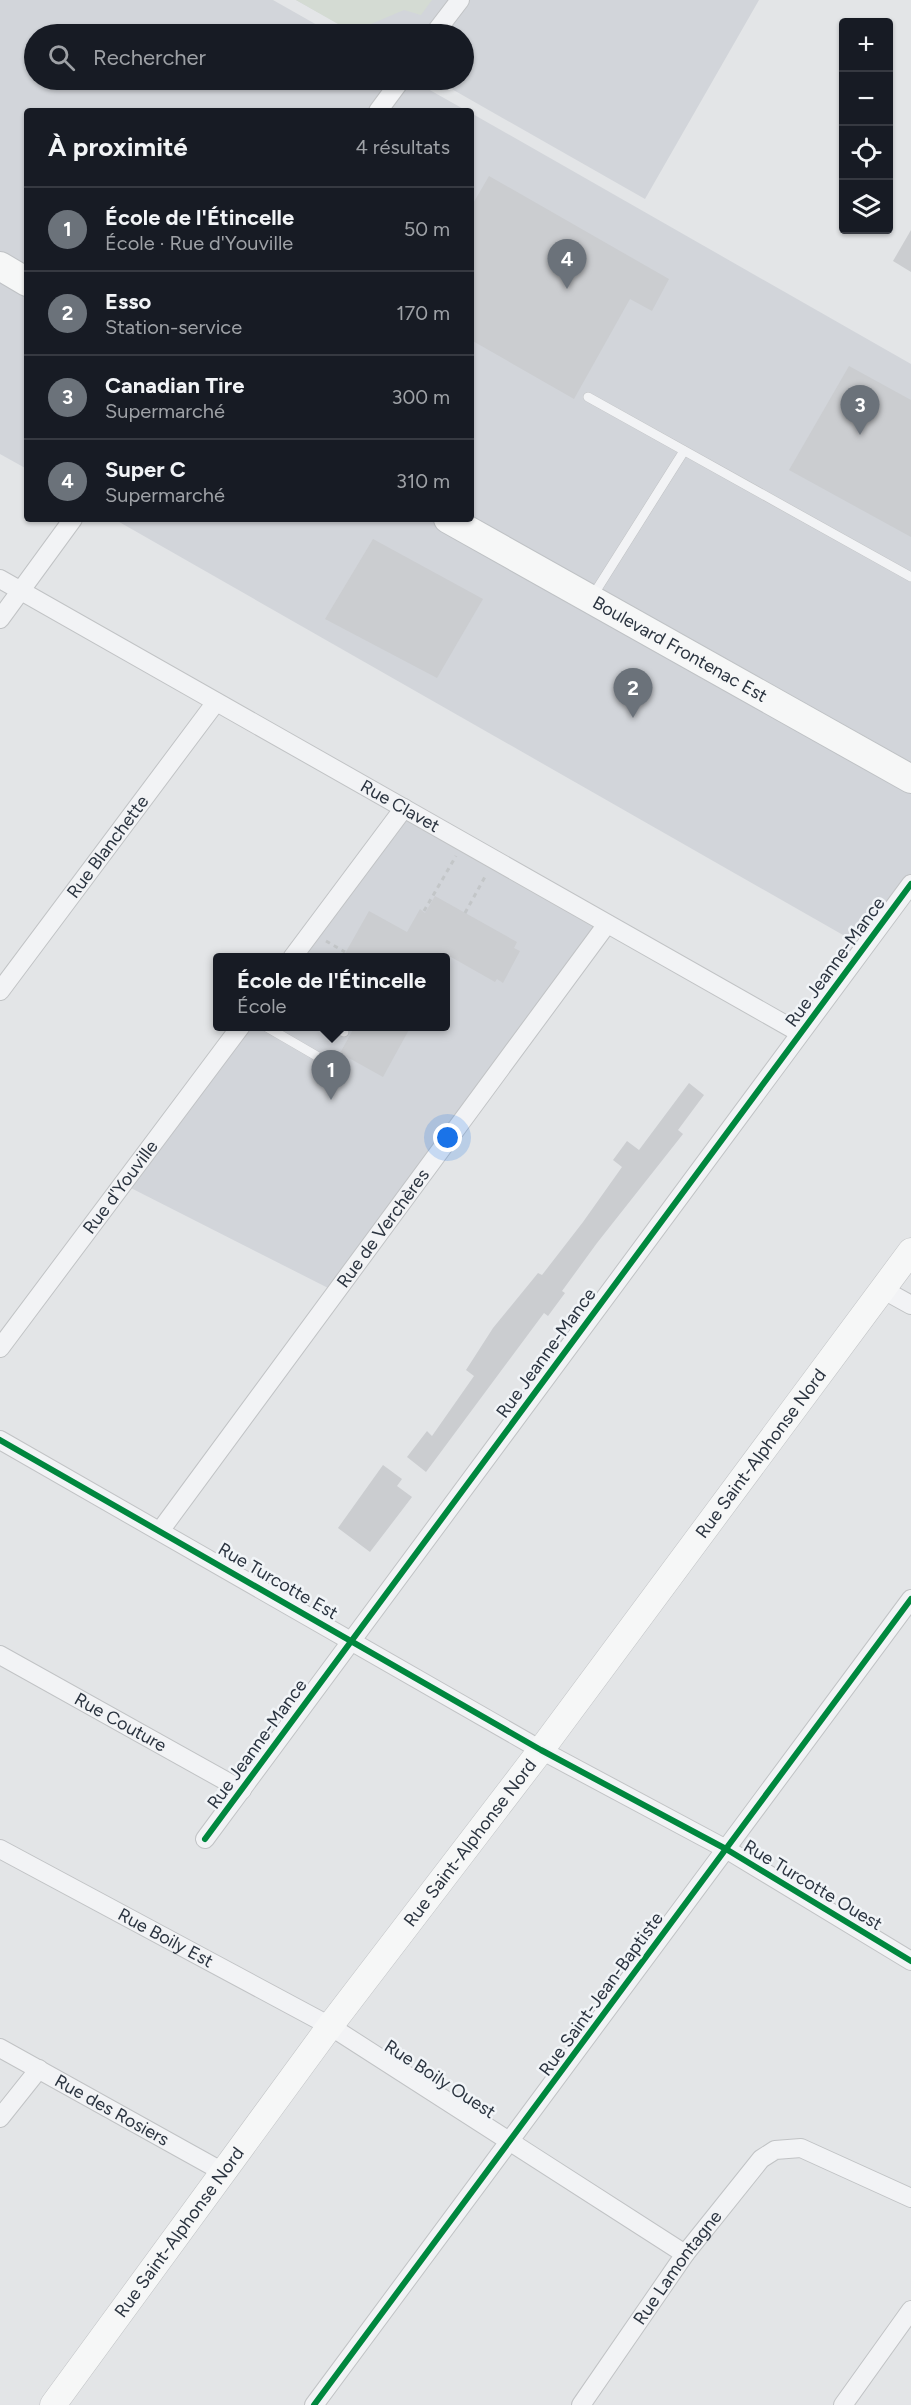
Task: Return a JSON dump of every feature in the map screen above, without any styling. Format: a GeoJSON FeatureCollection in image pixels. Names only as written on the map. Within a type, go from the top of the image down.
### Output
{"type":"FeatureCollection","features":[{"type":"Feature","properties":{"kind":"main road"},"geometry":{"type":"LineString","coordinates":[[0,266],[24,280]]}},
{"type":"Feature","properties":{"kind":"main road","name":"Boulevard Frontenac Est"},"geometry":{"type":"LineString","coordinates":[[453,522],[911,779]]}},
{"type":"Feature","properties":{"kind":"main road","name":"Rue Saint-Alphonse Nord"},"geometry":{"type":"LineString","coordinates":[[53,2405],[330,2026],[541,1750],[911,1251]]}},
{"type":"Feature","properties":{"kind":"street"},"geometry":{"type":"LineString","coordinates":[[442,24],[460,0]]}},
{"type":"Feature","properties":{"kind":"street"},"geometry":{"type":"LineString","coordinates":[[380,108],[394,90]]}},
{"type":"Feature","properties":{"kind":"street"},"geometry":{"type":"LineString","coordinates":[[0,619],[71,522]]}},
{"type":"Feature","properties":{"kind":"street","name":"Rue Clavet"},"geometry":{"type":"LineString","coordinates":[[0,579],[800,1034]]}},
{"type":"Feature","properties":{"kind":"street","name":"Rue Blanchette"},"geometry":{"type":"LineString","coordinates":[[0,991],[216,702]]}},
{"type":"Feature","properties":{"kind":"street"},"geometry":{"type":"LineString","coordinates":[[295,953],[404,808]]}},
{"type":"Feature","properties":{"kind":"street","name":"Rue Jeanne-Mance"},"geometry":{"type":"LineString","coordinates":[[205,1839],[911,884]]}},
{"type":"Feature","properties":{"kind":"street","name":"Rue de Verchères"},"geometry":{"type":"LineString","coordinates":[[160,1531],[607,924]]}},
{"type":"Feature","properties":{"kind":"street","name":"Rue d'Youville"},"geometry":{"type":"LineString","coordinates":[[0,1348],[237,1031]]}},
{"type":"Feature","properties":{"kind":"street"},"geometry":{"type":"LineString","coordinates":[[882,1289],[911,1305]]}},
{"type":"Feature","properties":{"kind":"street","name":"Rue Turcotte Est"},"geometry":{"type":"LineString","coordinates":[[0,1440],[541,1750]]}},
{"type":"Feature","properties":{"kind":"street","name":"Rue Saint-Jean-Baptiste"},"geometry":{"type":"LineString","coordinates":[[314,2405],[911,1599]]}},
{"type":"Feature","properties":{"kind":"street","name":"Rue Couture"},"geometry":{"type":"LineString","coordinates":[[0,1655],[242,1790]]}},
{"type":"Feature","properties":{"kind":"street","name":"Rue Turcotte Ouest"},"geometry":{"type":"LineString","coordinates":[[541,1750],[726,1849],[911,1961]]}},
{"type":"Feature","properties":{"kind":"street","name":"Rue Boily Est"},"geometry":{"type":"LineString","coordinates":[[0,1849],[330,2026]]}},
{"type":"Feature","properties":{"kind":"street","name":"Rue Boily Ouest"},"geometry":{"type":"LineString","coordinates":[[330,2026],[685,2254]]}},
{"type":"Feature","properties":{"kind":"street","name":"Rue des Rosiers"},"geometry":{"type":"LineString","coordinates":[[0,2048],[223,2172]]}},
{"type":"Feature","properties":{"kind":"street"},"geometry":{"type":"LineString","coordinates":[[0,2118],[39,2069]]}},
{"type":"Feature","properties":{"kind":"street","name":"Rue Lamontagne"},"geometry":{"type":"LineString","coordinates":[[581,2405],[685,2254],[761,2159],[775,2150],[801,2148],[911,2198]]}},
{"type":"Feature","properties":{"kind":"street"},"geometry":{"type":"LineString","coordinates":[[843,2405],[911,2310]]}},
{"type":"Feature","properties":{"kind":"lane"},"geometry":{"type":"LineString","coordinates":[[588,398],[911,577]]}},
{"type":"Feature","properties":{"kind":"lane"},"geometry":{"type":"LineString","coordinates":[[591,599],[684,451]]}},
{"type":"Feature","properties":{"kind":"lane"},"geometry":{"type":"LineString","coordinates":[[274,1031],[327,1062]]}},
{"type":"Feature","properties":{"kind":"path"},"geometry":{"type":"LineString","coordinates":[[424,911],[464,842]]}},
{"type":"Feature","properties":{"kind":"path"},"geometry":{"type":"LineString","coordinates":[[465,913],[494,860]]}},
{"type":"Feature","properties":{"kind":"shaded area"},"geometry":{"type":"Polygon","coordinates":[[[0,0],[273,0],[315,24],[24,24],[24,90],[430,90],[462,108],[24,108],[24,265],[0,252],[0,0]]]}},
{"type":"Feature","properties":{"kind":"shaded area"},"geometry":{"type":"Polygon","coordinates":[[[296,0],[759,0],[645,199],[454,90],[474,90],[474,24],[339,24],[296,0]]]}},
{"type":"Feature","properties":{"kind":"shaded area"},"geometry":{"type":"Polygon","coordinates":[[[296,0],[432,0],[421,15],[404,10],[371,24],[338,24],[296,0]]]}},
{"type":"Feature","properties":{"kind":"shaded area"},"geometry":{"type":"Polygon","coordinates":[[[474,115],[911,364],[911,762],[474,518],[474,115]]]}},
{"type":"Feature","properties":{"kind":"shaded area"},"geometry":{"type":"Polygon","coordinates":[[[0,279],[24,292],[24,467],[0,454],[0,279]]]}},
{"type":"Feature","properties":{"kind":"shaded area"},"geometry":{"type":"Polygon","coordinates":[[[119,522],[435,522],[911,787],[911,884],[864,947],[119,522]]]}},
{"type":"Feature","properties":{"kind":"shaded area"},"geometry":{"type":"Polygon","coordinates":[[[404,808],[607,924],[336,1292],[123,1184],[238,1031],[450,1031],[450,953],[295,953],[404,808]]]}},
{"type":"Feature","properties":{"kind":"building"},"geometry":{"type":"Polygon","coordinates":[[[489,176],[669,279],[652,311],[630,299],[574,399],[474,342],[474,202],[489,176]]]}},
{"type":"Feature","properties":{"kind":"building"},"geometry":{"type":"Polygon","coordinates":[[[911,230],[911,272],[893,261],[911,230]]]}},
{"type":"Feature","properties":{"kind":"building"},"geometry":{"type":"Polygon","coordinates":[[[849,366],[911,400],[911,537],[789,470],[849,366]]]}},
{"type":"Feature","properties":{"kind":"building"},"geometry":{"type":"Polygon","coordinates":[[[373,539],[483,599],[437,678],[325,619],[373,539]]]}},
{"type":"Feature","properties":{"kind":"building"},"geometry":{"type":"Polygon","coordinates":[[[435,896],[517,942],[514,948],[520,951],[503,983],[497,979],[495,982],[450,957],[450,953],[345,953],[369,911],[407,932],[420,909],[425,913],[435,896]]]}},
{"type":"Feature","properties":{"kind":"building"},"geometry":{"type":"Polygon","coordinates":[[[352,1031],[408,1031],[383,1077],[340,1053],[352,1031]]]}},
{"type":"Feature","properties":{"kind":"building"},"geometry":{"type":"Polygon","coordinates":[[[689,1083],[704,1095],[678,1130],[683,1134],[597,1243],[562,1291],[565,1293],[548,1316],[544,1313],[426,1472],[407,1457],[427,1431],[432,1436],[474,1376],[466,1370],[493,1328],[538,1273],[542,1275],[583,1222],[622,1167],[613,1160],[627,1141],[639,1150],[689,1083]]]}},
{"type":"Feature","properties":{"kind":"building"},"geometry":{"type":"Polygon","coordinates":[[[383,1465],[402,1479],[397,1486],[412,1497],[370,1552],[338,1528],[383,1465]]]}},
{"type":"Feature","properties":{"kind":"cycle path"},"geometry":{"type":"LineString","coordinates":[[205,1839],[911,884]]}},
{"type":"Feature","properties":{"kind":"cycle path"},"geometry":{"type":"LineString","coordinates":[[0,1440],[541,1750],[726,1849],[911,1961]]}},
{"type":"Feature","properties":{"kind":"cycle path"},"geometry":{"type":"LineString","coordinates":[[314,2405],[911,1599]]}},
{"type":"Feature","properties":{"kind":"place","name":"Super C"},"geometry":{"type":"Point","coordinates":[567,289]}},
{"type":"Feature","properties":{"kind":"place","name":"Canadian Tire"},"geometry":{"type":"Point","coordinates":[860,435]}},
{"type":"Feature","properties":{"kind":"place","name":"Esso"},"geometry":{"type":"Point","coordinates":[633,718]}},
{"type":"Feature","properties":{"kind":"place","name":"École de l'Étincelle"},"geometry":{"type":"Point","coordinates":[331,1100]}}]}
